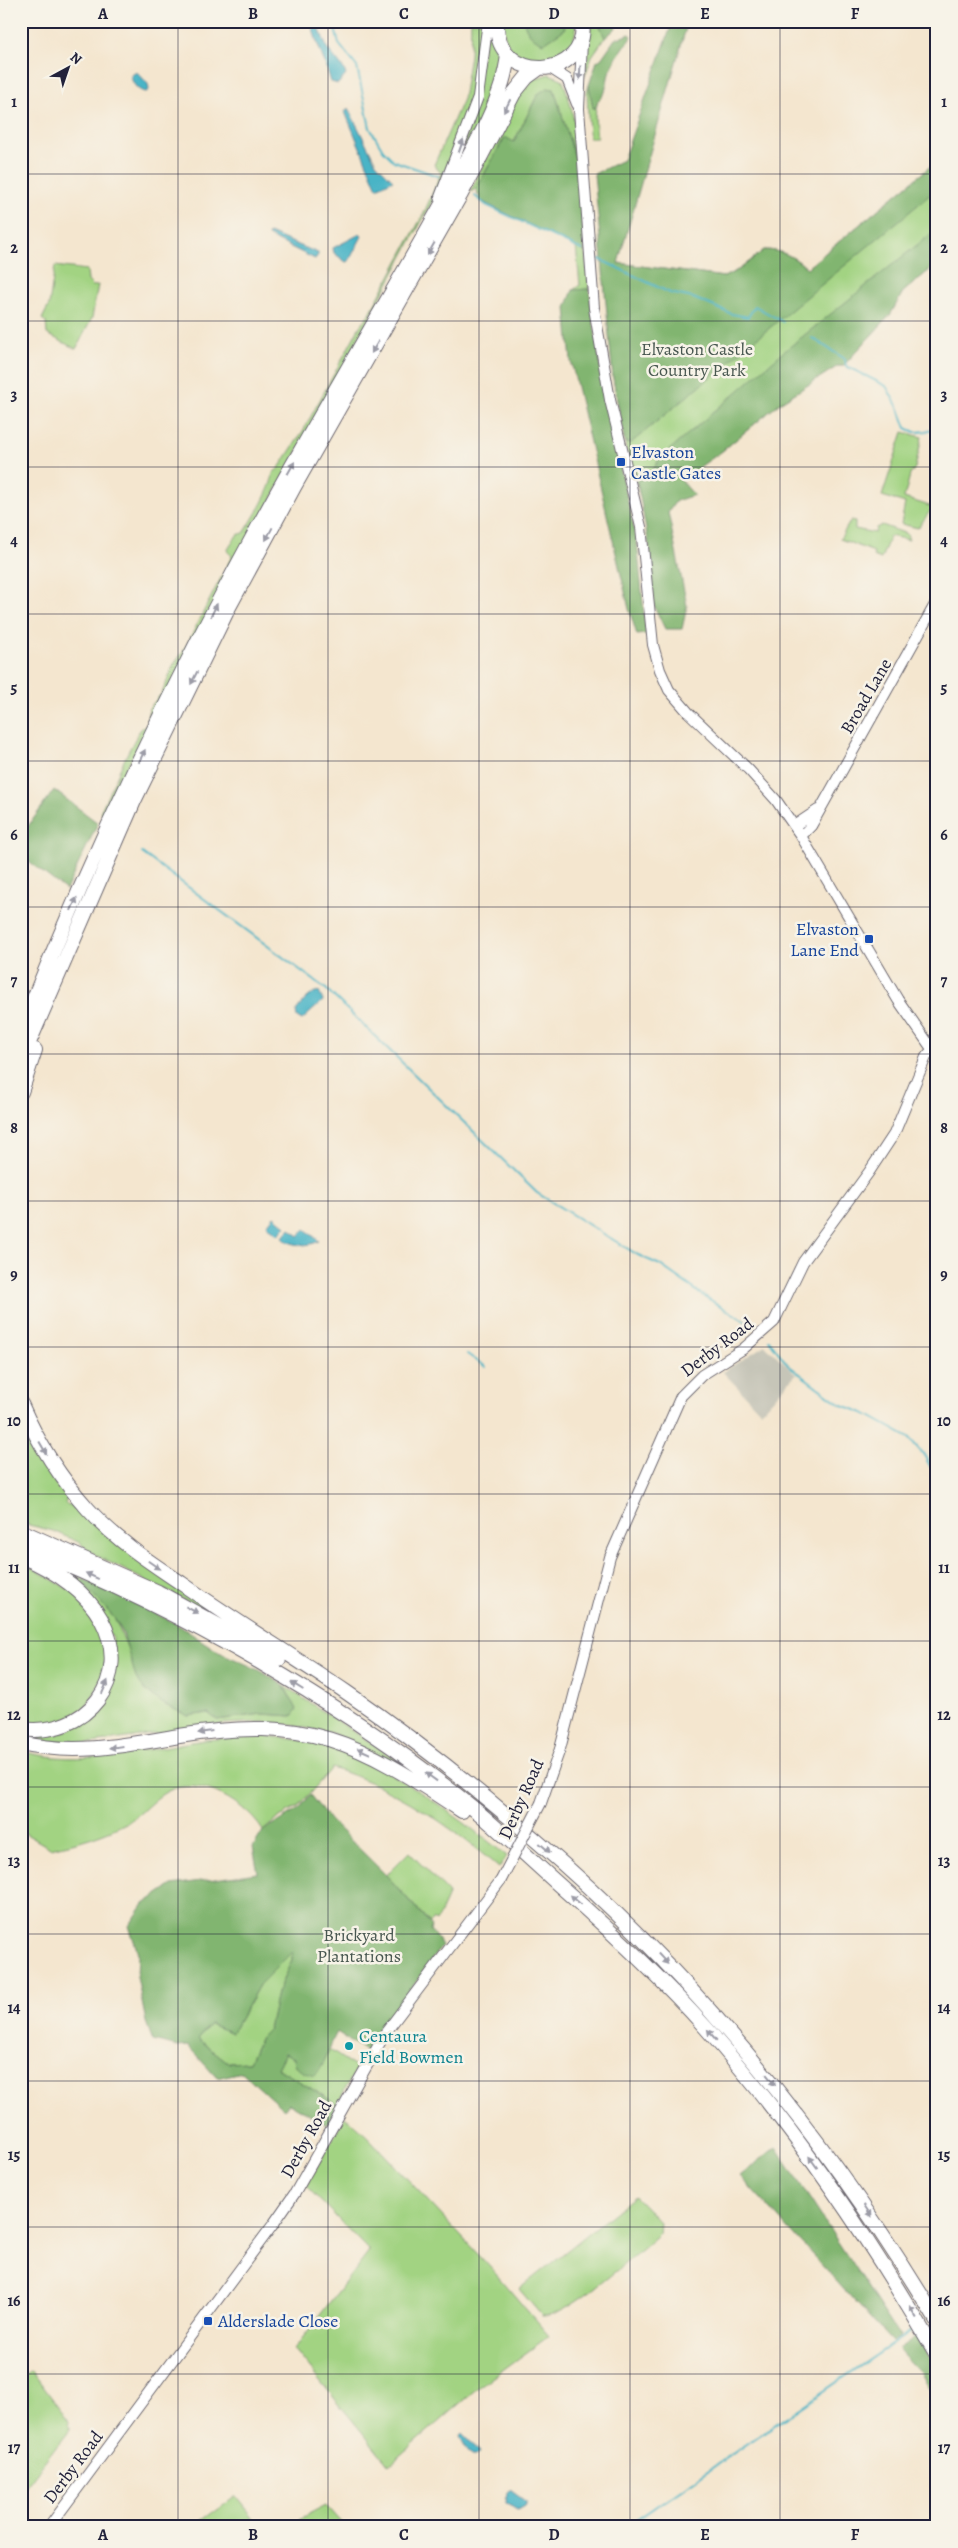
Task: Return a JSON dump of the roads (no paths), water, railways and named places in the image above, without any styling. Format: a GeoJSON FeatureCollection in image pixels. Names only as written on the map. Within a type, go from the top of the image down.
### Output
{"type":"FeatureCollection","features":[{"type":"Feature","properties":{"kind":"highway"},"geometry":{"type":"LineString","coordinates":[[497,21],[499,37],[508,55],[522,65],[544,68]]}},
{"type":"Feature","properties":{"kind":"highway"},"geometry":{"type":"LineString","coordinates":[[21,1061],[156,752],[229,607],[294,487],[461,194],[514,93],[527,77],[544,68],[562,63],[571,56],[582,38],[582,21]]}},
{"type":"Feature","properties":{"kind":"highway"},"geometry":{"type":"LineString","coordinates":[[21,1030],[54,948],[126,787],[219,599],[291,468],[431,224],[494,104],[504,82],[508,55]]}},
{"type":"Feature","properties":{"kind":"highway"},"geometry":{"type":"LineString","coordinates":[[21,1009],[54,948]]}},
{"type":"Feature","properties":{"kind":"highway"},"geometry":{"type":"LineString","coordinates":[[21,1092],[61,971]]}},
{"type":"Feature","properties":{"kind":"highway"},"geometry":{"type":"LineString","coordinates":[[21,1404],[40,1443],[58,1472],[89,1510],[126,1544],[203,1599],[362,1703],[442,1762],[536,1840],[624,1918],[717,2016],[773,2082],[837,2168],[896,2255],[937,2321]]}},
{"type":"Feature","properties":{"kind":"highway"},"geometry":{"type":"LineString","coordinates":[[21,1531],[122,1575],[229,1629],[342,1698],[480,1795]]}},
{"type":"Feature","properties":{"kind":"highway"},"geometry":{"type":"LineString","coordinates":[[21,1546],[150,1604],[279,1674],[395,1751],[481,1815],[642,1962],[706,2027],[789,2129],[861,2230],[886,2268],[937,2355]]}},
{"type":"Feature","properties":{"kind":"highway"},"geometry":{"type":"LineString","coordinates":[[21,1556],[65,1580],[89,1602],[105,1628],[111,1658],[104,1690],[86,1713],[75,1721],[56,1728],[21,1729]]}},
{"type":"Feature","properties":{"kind":"highway"},"geometry":{"type":"LineString","coordinates":[[21,1743],[46,1749],[72,1750],[106,1748],[240,1729],[278,1729],[312,1734],[349,1745],[384,1762],[510,1841]]}},
{"type":"Feature","properties":{"kind":"street"},"geometry":{"type":"LineString","coordinates":[[431,224],[478,97],[488,21]]}},
{"type":"Feature","properties":{"kind":"street"},"geometry":{"type":"LineString","coordinates":[[582,38],[579,109],[594,308],[612,408],[641,527],[655,653],[663,678],[676,699],[759,780],[794,826],[866,948],[934,1053]]}},
{"type":"Feature","properties":{"kind":"street"},"geometry":{"type":"LineString","coordinates":[[544,68],[568,79],[579,109]]}},
{"type":"Feature","properties":{"kind":"street","name":"Broad Lane"},"geometry":{"type":"LineString","coordinates":[[801,836],[811,826],[937,601]]}},
{"type":"Feature","properties":{"kind":"street","name":"Broad Lane"},"geometry":{"type":"LineString","coordinates":[[794,826],[808,818],[822,805]]}},
{"type":"Feature","properties":{"kind":"street","name":"Derby Road"},"geometry":{"type":"LineString","coordinates":[[49,2527],[295,2193],[386,2032],[501,1880],[541,1803],[560,1749],[610,1557],[681,1396],[702,1375],[743,1349],[774,1322],[803,1262],[884,1151],[908,1103],[926,1057],[934,1053]]}},
{"type":"Feature","properties":{"kind":"water"},"geometry":{"type":"Polygon","coordinates":[[[317,23],[327,48],[344,69],[346,75],[338,84],[331,82],[316,41],[312,26],[317,23]]]}},
{"type":"Feature","properties":{"kind":"water"},"geometry":{"type":"Polygon","coordinates":[[[137,72],[148,84],[149,90],[146,92],[143,92],[132,81],[131,75],[137,72]]]}},
{"type":"Feature","properties":{"kind":"water"},"geometry":{"type":"Polygon","coordinates":[[[348,108],[376,163],[393,180],[377,188],[345,112],[348,108]]]}},
{"type":"Feature","properties":{"kind":"water"},"geometry":{"type":"Polygon","coordinates":[[[269,233],[318,253],[318,255],[315,259],[268,236],[269,233]]]}},
{"type":"Feature","properties":{"kind":"water"},"geometry":{"type":"Polygon","coordinates":[[[360,234],[362,236],[349,261],[346,262],[334,253],[333,248],[360,234]]]}},
{"type":"Feature","properties":{"kind":"water"},"geometry":{"type":"Polygon","coordinates":[[[319,992],[323,1001],[302,1020],[297,1017],[296,1011],[303,1002],[308,997],[319,992]]]}},
{"type":"Feature","properties":{"kind":"water"},"geometry":{"type":"Polygon","coordinates":[[[274,1216],[286,1226],[278,1235],[267,1225],[274,1216]]]}},
{"type":"Feature","properties":{"kind":"water"},"geometry":{"type":"Polygon","coordinates":[[[290,1229],[299,1236],[305,1229],[319,1241],[305,1245],[290,1243],[282,1238],[290,1229]]]}},
{"type":"Feature","properties":{"kind":"water"},"geometry":{"type":"Polygon","coordinates":[[[462,2433],[480,2452],[478,2455],[472,2455],[468,2451],[460,2435],[462,2433]]]}},
{"type":"Feature","properties":{"kind":"water"},"geometry":{"type":"Polygon","coordinates":[[[511,2490],[526,2501],[526,2505],[517,2510],[506,2503],[507,2492],[511,2490]]]}},
{"type":"Feature","properties":{"kind":"waterway"},"geometry":{"type":"LineString","coordinates":[[333,21],[339,44],[357,67],[370,128],[383,150],[394,161],[438,176]]}},
{"type":"Feature","properties":{"kind":"waterway"},"geometry":{"type":"LineString","coordinates":[[475,196],[486,205],[582,250]]}},
{"type":"Feature","properties":{"kind":"waterway"},"geometry":{"type":"LineString","coordinates":[[599,259],[670,293],[693,298],[732,314],[748,317],[755,306],[783,322]]}},
{"type":"Feature","properties":{"kind":"waterway"},"geometry":{"type":"LineString","coordinates":[[812,338],[845,359],[846,366],[886,386],[899,409],[906,428],[915,432]]}},
{"type":"Feature","properties":{"kind":"waterway"},"geometry":{"type":"LineString","coordinates":[[917,432],[937,430]]}},
{"type":"Feature","properties":{"kind":"waterway"},"geometry":{"type":"LineString","coordinates":[[142,853],[326,989],[537,1193],[638,1255],[660,1265],[704,1296],[755,1327]]}},
{"type":"Feature","properties":{"kind":"waterway"},"geometry":{"type":"LineString","coordinates":[[769,1340],[788,1365],[840,1404],[866,1414],[909,1438],[924,1455],[937,1478]]}},
{"type":"Feature","properties":{"kind":"waterway"},"geometry":{"type":"LineString","coordinates":[[467,1354],[486,1367]]}},
{"type":"Feature","properties":{"kind":"waterway"},"geometry":{"type":"LineString","coordinates":[[626,2527],[910,2332]]}},
{"type":"Feature","properties":{"kind":"place","name":"Elvaston Castle Gates"},"geometry":{"type":"Point","coordinates":[621,462]}},
{"type":"Feature","properties":{"kind":"place","name":"Elvaston Lane End"},"geometry":{"type":"Point","coordinates":[869,939]}},
{"type":"Feature","properties":{"kind":"place","name":"Centaura Field Bowmen"},"geometry":{"type":"Point","coordinates":[349,2046]}},
{"type":"Feature","properties":{"kind":"place","name":"Alderslade Close"},"geometry":{"type":"Point","coordinates":[208,2321]}},
{"type":"Feature","properties":{"kind":"park label","name":"Elvaston Castle Country Park"},"geometry":{"type":"Point","coordinates":[697,359]}},
{"type":"Feature","properties":{"kind":"park label","name":"Brickyard Plantations"},"geometry":{"type":"Point","coordinates":[359,1945]}}]}
